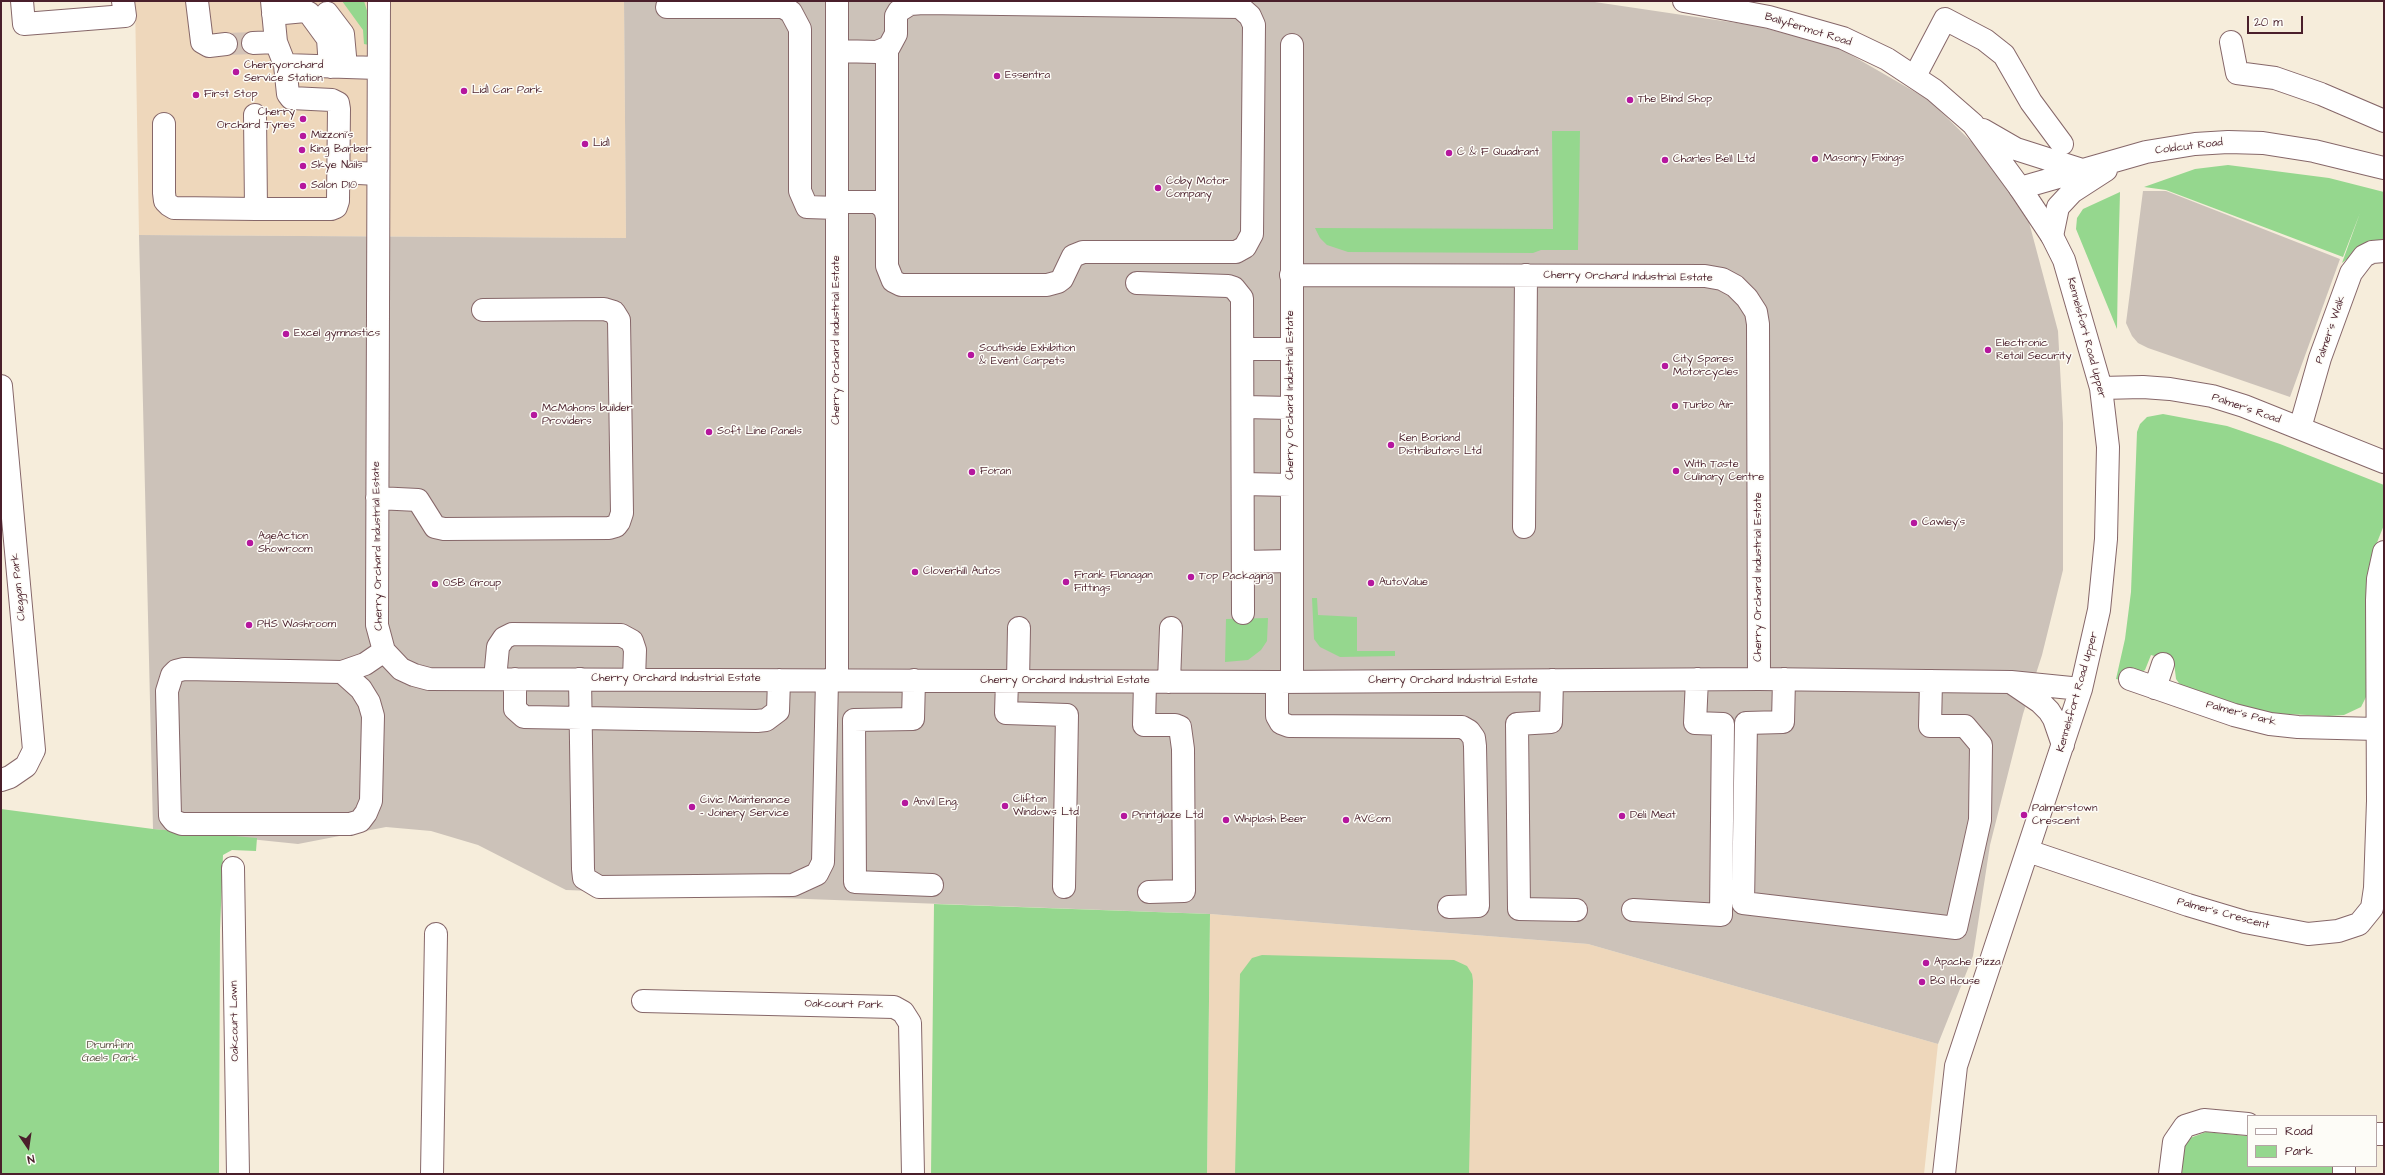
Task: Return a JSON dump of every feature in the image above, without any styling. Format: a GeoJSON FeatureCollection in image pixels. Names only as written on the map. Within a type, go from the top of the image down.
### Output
{"type":"FeatureCollection","features":[{"type":"Feature","properties":{"kind":"street"},"geometry":{"type":"LineString","coordinates":[[22,1],[24,24],[125,16],[123,1]]}},
{"type":"Feature","properties":{"kind":"street"},"geometry":{"type":"LineString","coordinates":[[197,1],[202,42],[209,46],[226,44]]}},
{"type":"Feature","properties":{"kind":"street"},"geometry":{"type":"LineString","coordinates":[[317,1],[343,34],[338,67]]}},
{"type":"Feature","properties":{"kind":"street","name":"Cherry Orchard Industrial Estate"},"geometry":{"type":"LineString","coordinates":[[379,1],[377,625],[384,650],[401,669],[429,679],[1145,682],[1784,679],[2011,682],[2081,689]]}},
{"type":"Feature","properties":{"kind":"street","name":"Cherry Orchard Industrial Estate"},"geometry":{"type":"LineString","coordinates":[[832,680],[837,205],[837,1]]}},
{"type":"Feature","properties":{"kind":"street","name":"Ballyfermot Road"},"geometry":{"type":"LineString","coordinates":[[1684,1],[1769,17],[1843,38],[1887,59],[1915,76],[1973,124],[2020,188]]}},
{"type":"Feature","properties":{"kind":"street"},"geometry":{"type":"LineString","coordinates":[[837,51],[877,52],[887,48],[893,43],[896,34],[896,16],[898,11],[910,4],[1240,7],[1250,16],[1254,25],[1252,234],[1245,247],[1230,253],[1083,252],[1073,256],[1066,273],[1058,282],[1047,285],[901,285],[893,281],[887,266],[887,48]]}},
{"type":"Feature","properties":{"kind":"street"},"geometry":{"type":"LineString","coordinates":[[164,124],[164,193],[165,201],[169,206],[174,208],[331,209],[336,207],[338,201],[338,103],[332,100],[291,98],[288,94],[285,66],[276,42],[273,7],[305,11],[309,13],[328,39],[338,67]]}},
{"type":"Feature","properties":{"kind":"street"},"geometry":{"type":"LineString","coordinates":[[667,7],[783,7],[791,12],[800,29],[800,191],[807,207],[877,202],[885,209],[887,218]]}},
{"type":"Feature","properties":{"kind":"street"},"geometry":{"type":"LineString","coordinates":[[1915,76],[1945,19],[1985,40],[2004,56],[2031,102],[2062,144]]}},
{"type":"Feature","properties":{"kind":"street"},"geometry":{"type":"LineString","coordinates":[[253,43],[276,42]]}},
{"type":"Feature","properties":{"kind":"street"},"geometry":{"type":"LineString","coordinates":[[2231,42],[2237,73],[2275,78],[2321,94],[2384,121]]}},
{"type":"Feature","properties":{"kind":"street","name":"Cherry Orchard Industrial Estate"},"geometry":{"type":"LineString","coordinates":[[1284,682],[1291,562],[1292,45]]}},
{"type":"Feature","properties":{"kind":"street"},"geometry":{"type":"LineString","coordinates":[[285,66],[378,68]]}},
{"type":"Feature","properties":{"kind":"street"},"geometry":{"type":"LineString","coordinates":[[256,115],[256,209]]}},
{"type":"Feature","properties":{"kind":"street"},"geometry":{"type":"LineString","coordinates":[[1973,124],[2016,149],[2082,170]]}},
{"type":"Feature","properties":{"kind":"street","name":"Coldcut Road"},"geometry":{"type":"LineString","coordinates":[[2020,188],[2124,158],[2177,146],[2228,142],[2263,144],[2314,151],[2384,168]]}},
{"type":"Feature","properties":{"kind":"street"},"geometry":{"type":"LineString","coordinates":[[2052,236],[2058,207],[2068,197],[2124,158]]}},
{"type":"Feature","properties":{"kind":"street"},"geometry":{"type":"LineString","coordinates":[[339,172],[378,174]]}},
{"type":"Feature","properties":{"kind":"street","name":"Kennelsfort Road Upper"},"geometry":{"type":"LineString","coordinates":[[1944,1174],[1956,1066],[2081,689],[2099,610],[2106,540],[2108,447],[2101,388],[2073,287],[2052,236],[2020,188]]}},
{"type":"Feature","properties":{"kind":"street","name":"Palmer's Walk"},"geometry":{"type":"LineString","coordinates":[[2300,428],[2320,358],[2351,273],[2364,256],[2372,252],[2384,251]]}},
{"type":"Feature","properties":{"kind":"street","name":"Cherry Orchard Industrial Estate"},"geometry":{"type":"LineString","coordinates":[[1291,275],[1705,276],[1722,279],[1735,286],[1748,298],[1756,312],[1758,324],[1758,679]]}},
{"type":"Feature","properties":{"kind":"street"},"geometry":{"type":"LineString","coordinates":[[1524,527],[1526,276]]}},
{"type":"Feature","properties":{"kind":"street"},"geometry":{"type":"LineString","coordinates":[[1137,283],[1234,288],[1239,292],[1244,303],[1243,613]]}},
{"type":"Feature","properties":{"kind":"street"},"geometry":{"type":"LineString","coordinates":[[377,498],[418,500],[435,527],[444,529],[609,528],[616,526],[619,522],[622,512],[619,320],[614,312],[604,309],[483,310]]}},
{"type":"Feature","properties":{"kind":"street"},"geometry":{"type":"LineString","coordinates":[[1244,349],[1291,349]]}},
{"type":"Feature","properties":{"kind":"street","name":"Cleggan Park"},"geometry":{"type":"LineString","coordinates":[[1,386],[6,510],[34,750],[26,766],[6,778]]}},
{"type":"Feature","properties":{"kind":"street","name":"Palmer's Road"},"geometry":{"type":"LineString","coordinates":[[2101,388],[2150,387],[2212,396],[2244,406],[2384,462]]}},
{"type":"Feature","properties":{"kind":"street"},"geometry":{"type":"LineString","coordinates":[[1244,407],[1291,408]]}},
{"type":"Feature","properties":{"kind":"street"},"geometry":{"type":"LineString","coordinates":[[1243,484],[1291,485]]}},
{"type":"Feature","properties":{"kind":"street","name":"Palmer's Crescent"},"geometry":{"type":"LineString","coordinates":[[2028,851],[2188,905],[2245,922],[2308,934],[2338,931],[2359,924],[2372,908],[2375,888],[2381,801],[2377,729],[2377,600],[2378,579],[2384,552]]}},
{"type":"Feature","properties":{"kind":"street"},"geometry":{"type":"LineString","coordinates":[[1243,562],[1291,562]]}},
{"type":"Feature","properties":{"kind":"street"},"geometry":{"type":"LineString","coordinates":[[1019,628],[1006,713],[1067,715],[1064,887]]}},
{"type":"Feature","properties":{"kind":"street"},"geometry":{"type":"LineString","coordinates":[[1169,682],[1171,628]]}},
{"type":"Feature","properties":{"kind":"street"},"geometry":{"type":"LineString","coordinates":[[634,679],[635,650],[632,641],[621,634],[512,634],[504,638],[498,647],[505,679],[515,709],[524,717],[581,719],[766,720],[778,711],[779,680]]}},
{"type":"Feature","properties":{"kind":"street"},"geometry":{"type":"LineString","coordinates":[[342,672],[361,689],[369,702],[373,716],[371,801],[366,813],[360,821],[350,824],[182,824],[174,821],[170,816],[167,691],[172,676],[176,671],[184,669],[342,672],[365,664],[384,650]]}},
{"type":"Feature","properties":{"kind":"street"},"geometry":{"type":"LineString","coordinates":[[2155,688],[2163,664]]}},
{"type":"Feature","properties":{"kind":"street"},"geometry":{"type":"LineString","coordinates":[[580,679],[583,869],[584,878],[599,887],[793,885],[817,874],[823,862],[832,680]]}},
{"type":"Feature","properties":{"kind":"street"},"geometry":{"type":"LineString","coordinates":[[1633,910],[1721,915],[1723,724],[1695,723],[1697,679]]}},
{"type":"Feature","properties":{"kind":"street"},"geometry":{"type":"LineString","coordinates":[[1784,679],[1783,722],[1746,723],[1743,903],[1956,928],[1980,820],[1981,745],[1965,726],[1930,726],[1930,681]]}},
{"type":"Feature","properties":{"kind":"street","name":"Palmer's Park"},"geometry":{"type":"LineString","coordinates":[[2130,679],[2234,715],[2270,724],[2298,727],[2377,729]]}},
{"type":"Feature","properties":{"kind":"street"},"geometry":{"type":"LineString","coordinates":[[914,680],[913,719],[854,720],[855,882],[932,885]]}},
{"type":"Feature","properties":{"kind":"street"},"geometry":{"type":"LineString","coordinates":[[1552,680],[1551,722],[1517,724],[1518,909],[1576,910]]}},
{"type":"Feature","properties":{"kind":"street"},"geometry":{"type":"LineString","coordinates":[[1145,682],[1144,725],[1175,725],[1180,727],[1183,749],[1184,891],[1149,892]]}},
{"type":"Feature","properties":{"kind":"street"},"geometry":{"type":"LineString","coordinates":[[1284,682],[1277,716],[1282,723],[1289,726],[1462,728],[1469,731],[1474,738],[1475,746],[1478,906],[1449,907]]}},
{"type":"Feature","properties":{"kind":"street"},"geometry":{"type":"LineString","coordinates":[[2011,682],[2040,702],[2048,711],[2054,719],[2063,745]]}},
{"type":"Feature","properties":{"kind":"street","name":"Oakcourt Lawn"},"geometry":{"type":"LineString","coordinates":[[233,868],[238,1174]]}},
{"type":"Feature","properties":{"kind":"street"},"geometry":{"type":"LineString","coordinates":[[432,1174],[436,934]]}},
{"type":"Feature","properties":{"kind":"street","name":"Oakcourt Park"},"geometry":{"type":"LineString","coordinates":[[643,1001],[894,1007],[903,1012],[910,1023],[913,1174]]}},
{"type":"Feature","properties":{"kind":"street"},"geometry":{"type":"LineString","coordinates":[[2170,1174],[2174,1142],[2185,1126],[2204,1120],[2247,1124]]}},
{"type":"Feature","properties":{"kind":"shaded area"},"geometry":{"type":"Polygon","coordinates":[[[135,1],[624,1],[626,238],[139,235],[135,1]]]}},
{"type":"Feature","properties":{"kind":"shaded area"},"geometry":{"type":"Polygon","coordinates":[[[624,1],[1588,1],[1757,26],[1839,48],[1929,100],[1994,164],[2026,211],[2058,331],[2063,423],[2063,570],[2042,655],[2023,714],[1990,845],[1973,956],[1938,1044],[1588,944],[1210,914],[566,890],[478,845],[431,831],[386,827],[298,844],[153,829],[139,235],[626,238],[624,1]]]}},
{"type":"Feature","properties":{"kind":"shaded area"},"geometry":{"type":"Polygon","coordinates":[[[2143,191],[2166,191],[2340,259],[2290,397],[2148,348],[2138,343],[2132,336],[2126,323],[2143,191]]]}},
{"type":"Feature","properties":{"kind":"shaded area"},"geometry":{"type":"Polygon","coordinates":[[[1210,914],[1588,944],[1938,1044],[1924,1174],[1207,1174],[1210,914]]]}},
{"type":"Feature","properties":{"kind":"green space"},"geometry":{"type":"Polygon","coordinates":[[[342,1],[364,1],[368,14],[369,45],[364,44],[363,30],[342,1]]]}},
{"type":"Feature","properties":{"kind":"green space"},"geometry":{"type":"Polygon","coordinates":[[[1552,131],[1580,131],[1578,250],[1541,250],[1533,253],[1348,252],[1327,245],[1320,238],[1315,228],[1553,229],[1552,131]]]}},
{"type":"Feature","properties":{"kind":"green space"},"geometry":{"type":"Polygon","coordinates":[[[2228,165],[2329,178],[2384,192],[2384,241],[2361,248],[2342,263],[2360,213],[2343,257],[2166,190],[2144,187],[2195,169],[2228,165]]]}},
{"type":"Feature","properties":{"kind":"green space"},"geometry":{"type":"Polygon","coordinates":[[[2120,192],[2117,329],[2076,229],[2077,218],[2083,209],[2120,192]]]}},
{"type":"Feature","properties":{"kind":"green space"},"geometry":{"type":"Polygon","coordinates":[[[2163,414],[2227,426],[2280,444],[2384,485],[2384,525],[2374,550],[2368,693],[2361,707],[2344,715],[2329,716],[2263,713],[2181,686],[2176,679],[2174,662],[2151,655],[2145,670],[2125,681],[2116,679],[2125,639],[2131,592],[2137,432],[2140,424],[2147,417],[2163,414]]]}},
{"type":"Feature","properties":{"kind":"green space"},"geometry":{"type":"Polygon","coordinates":[[[1312,598],[1317,598],[1318,615],[1357,617],[1357,651],[1395,651],[1395,656],[1340,657],[1320,647],[1314,639],[1312,598]]]}},
{"type":"Feature","properties":{"kind":"green space"},"geometry":{"type":"Polygon","coordinates":[[[1268,618],[1267,641],[1261,650],[1248,660],[1225,662],[1226,619],[1268,618]]]}},
{"type":"Feature","properties":{"kind":"green space","name":"Drumfinn Gaels Park"},"geometry":{"type":"Polygon","coordinates":[[[1,809],[153,829],[257,838],[256,851],[232,850],[223,855],[220,930],[219,1174],[1,1174],[1,809]]]}},
{"type":"Feature","properties":{"kind":"green space"},"geometry":{"type":"Polygon","coordinates":[[[934,904],[1210,914],[1207,1174],[931,1174],[934,904]]]}},
{"type":"Feature","properties":{"kind":"green space"},"geometry":{"type":"Polygon","coordinates":[[[1262,955],[1454,960],[1467,966],[1472,974],[1473,981],[1469,1174],[1235,1174],[1240,974],[1252,958],[1262,955]]]}},
{"type":"Feature","properties":{"kind":"green space"},"geometry":{"type":"Polygon","coordinates":[[[2206,1132],[2247,1136],[2247,1167],[2333,1167],[2334,1174],[2182,1174],[2184,1145],[2190,1138],[2206,1132]]]}},
{"type":"Feature","properties":{"kind":"tunnel"},"geometry":{"type":"LineString","coordinates":[[226,44],[253,43]]}},
{"type":"Feature","properties":{"kind":"place","name":"Cherryorchard Service Station"},"geometry":{"type":"Point","coordinates":[236,72]}},
{"type":"Feature","properties":{"kind":"place","name":"Essentra"},"geometry":{"type":"Point","coordinates":[997,76]}},
{"type":"Feature","properties":{"kind":"place","name":"Lidl Car Park"},"geometry":{"type":"Point","coordinates":[464,91]}},
{"type":"Feature","properties":{"kind":"place","name":"First Stop"},"geometry":{"type":"Point","coordinates":[196,95]}},
{"type":"Feature","properties":{"kind":"place","name":"The Blind Shop"},"geometry":{"type":"Point","coordinates":[1630,100]}},
{"type":"Feature","properties":{"kind":"place","name":"Cherry Orchard Tyres"},"geometry":{"type":"Point","coordinates":[303,119]}},
{"type":"Feature","properties":{"kind":"place","name":"Mizzoni's"},"geometry":{"type":"Point","coordinates":[303,136]}},
{"type":"Feature","properties":{"kind":"place","name":"Lidl"},"geometry":{"type":"Point","coordinates":[585,144]}},
{"type":"Feature","properties":{"kind":"place","name":"King Barber"},"geometry":{"type":"Point","coordinates":[302,150]}},
{"type":"Feature","properties":{"kind":"place","name":"C & F Quadrant"},"geometry":{"type":"Point","coordinates":[1449,153]}},
{"type":"Feature","properties":{"kind":"place","name":"Masonry Fixings"},"geometry":{"type":"Point","coordinates":[1815,159]}},
{"type":"Feature","properties":{"kind":"place","name":"Charles Bell Ltd"},"geometry":{"type":"Point","coordinates":[1665,160]}},
{"type":"Feature","properties":{"kind":"place","name":"Skye Nails"},"geometry":{"type":"Point","coordinates":[303,166]}},
{"type":"Feature","properties":{"kind":"place","name":"Salon D10"},"geometry":{"type":"Point","coordinates":[303,186]}},
{"type":"Feature","properties":{"kind":"place","name":"Coby Motor Company"},"geometry":{"type":"Point","coordinates":[1158,188]}},
{"type":"Feature","properties":{"kind":"place","name":"Excel gymnastics"},"geometry":{"type":"Point","coordinates":[286,334]}},
{"type":"Feature","properties":{"kind":"place","name":"Electronic Retail Security"},"geometry":{"type":"Point","coordinates":[1988,350]}},
{"type":"Feature","properties":{"kind":"place","name":"Southside Exhibition & Event Carpets"},"geometry":{"type":"Point","coordinates":[971,355]}},
{"type":"Feature","properties":{"kind":"place","name":"City Spares Motorcycles"},"geometry":{"type":"Point","coordinates":[1665,366]}},
{"type":"Feature","properties":{"kind":"place","name":"Turbo Air"},"geometry":{"type":"Point","coordinates":[1675,406]}},
{"type":"Feature","properties":{"kind":"place","name":"McMahons builder Providers"},"geometry":{"type":"Point","coordinates":[534,415]}},
{"type":"Feature","properties":{"kind":"place","name":"Soft Line Panels"},"geometry":{"type":"Point","coordinates":[709,432]}},
{"type":"Feature","properties":{"kind":"place","name":"Ken Borland Distributors Ltd"},"geometry":{"type":"Point","coordinates":[1391,445]}},
{"type":"Feature","properties":{"kind":"place","name":"With Taste Culinary Centre"},"geometry":{"type":"Point","coordinates":[1676,471]}},
{"type":"Feature","properties":{"kind":"place","name":"Foran"},"geometry":{"type":"Point","coordinates":[972,472]}},
{"type":"Feature","properties":{"kind":"place","name":"Cawley's"},"geometry":{"type":"Point","coordinates":[1914,523]}},
{"type":"Feature","properties":{"kind":"place","name":"AgeAction Showroom"},"geometry":{"type":"Point","coordinates":[250,543]}},
{"type":"Feature","properties":{"kind":"place","name":"Cloverhill Autos"},"geometry":{"type":"Point","coordinates":[915,572]}},
{"type":"Feature","properties":{"kind":"place","name":"Top Packaging"},"geometry":{"type":"Point","coordinates":[1191,577]}},
{"type":"Feature","properties":{"kind":"place","name":"Frank Flanagan Fittings"},"geometry":{"type":"Point","coordinates":[1066,582]}},
{"type":"Feature","properties":{"kind":"place","name":"AutoValue"},"geometry":{"type":"Point","coordinates":[1371,583]}},
{"type":"Feature","properties":{"kind":"place","name":"OSB Group"},"geometry":{"type":"Point","coordinates":[435,584]}},
{"type":"Feature","properties":{"kind":"place","name":"PHS Washroom"},"geometry":{"type":"Point","coordinates":[249,625]}},
{"type":"Feature","properties":{"kind":"place","name":"Anvil Eng."},"geometry":{"type":"Point","coordinates":[905,803]}},
{"type":"Feature","properties":{"kind":"place","name":"Clifton Windows Ltd"},"geometry":{"type":"Point","coordinates":[1005,806]}},
{"type":"Feature","properties":{"kind":"place","name":"Civic Maintenance - Joinery Service"},"geometry":{"type":"Point","coordinates":[692,807]}},
{"type":"Feature","properties":{"kind":"place","name":"Palmerstown Crescent"},"geometry":{"type":"Point","coordinates":[2024,815]}},
{"type":"Feature","properties":{"kind":"place","name":"Printglaze Ltd"},"geometry":{"type":"Point","coordinates":[1124,816]}},
{"type":"Feature","properties":{"kind":"place","name":"Deli Meat"},"geometry":{"type":"Point","coordinates":[1622,816]}},
{"type":"Feature","properties":{"kind":"place","name":"Whiplash Beer"},"geometry":{"type":"Point","coordinates":[1226,820]}},
{"type":"Feature","properties":{"kind":"place","name":"AVCom"},"geometry":{"type":"Point","coordinates":[1346,820]}},
{"type":"Feature","properties":{"kind":"place","name":"Apache Pizza"},"geometry":{"type":"Point","coordinates":[1926,963]}},
{"type":"Feature","properties":{"kind":"place","name":"BQ House"},"geometry":{"type":"Point","coordinates":[1922,982]}}]}
